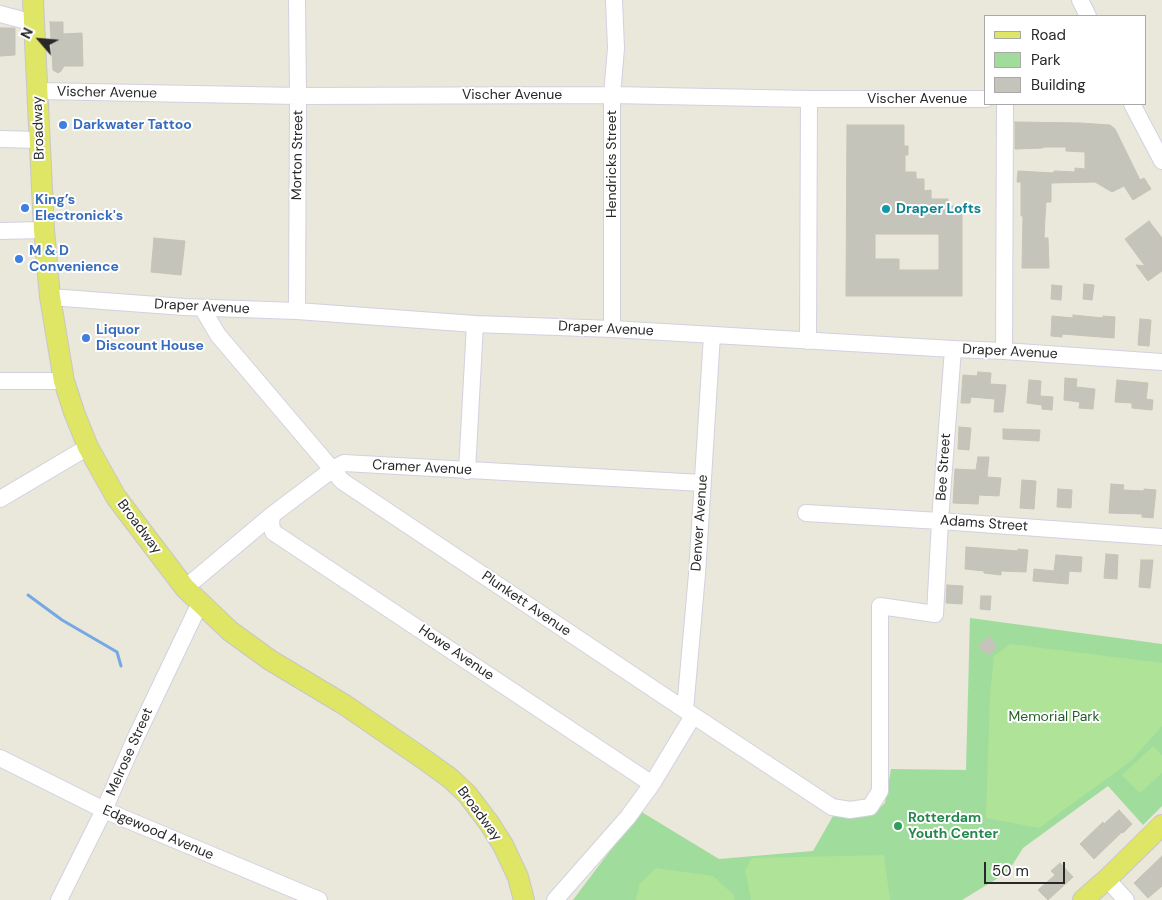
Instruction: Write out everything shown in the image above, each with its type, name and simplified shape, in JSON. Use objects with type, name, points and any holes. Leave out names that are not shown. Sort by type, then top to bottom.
[{"type":"main road","name":"Broadway","points":[[33,0],[44,230],[50,297],[64,381],[88,446],[116,497],[185,588],[230,631],[270,660],[345,705],[450,778],[467,794],[503,845],[518,878],[524,900]]},
{"type":"main road","points":[[1083,900],[1162,825]]},
{"type":"street","name":"Morton Street","points":[[297,0],[297,311]]},
{"type":"street","name":"Hendricks Street","points":[[612,329],[612,95],[616,48],[614,0]]},
{"type":"street","points":[[1080,0],[1088,15]]},
{"type":"street","points":[[0,14],[34,23]]},
{"type":"street","name":"Vischer Avenue","points":[[38,92],[298,96],[612,95],[808,99],[984,99]]},
{"type":"street","points":[[808,99],[808,341]]},
{"type":"street","points":[[1004,351],[1005,105]]},
{"type":"street","points":[[1133,105],[1158,144],[1162,161]]},
{"type":"street","points":[[0,139],[39,140]]},
{"type":"street","points":[[0,231],[44,230]]},
{"type":"street","name":"Draper Avenue","points":[[50,297],[202,308],[297,311],[475,324],[612,329],[1004,351],[1162,362]]},
{"type":"street","name":"Plunkett Avenue","points":[[202,308],[218,335],[342,481],[832,807],[850,810],[870,807],[880,790],[880,772]]},
{"type":"street","points":[[466,471],[475,324]]},
{"type":"street","name":"Denver Avenue","points":[[555,900],[628,818],[652,784],[689,713],[712,335]]},
{"type":"street","name":"Bee Street","points":[[880,772],[880,606],[935,614],[953,349]]},
{"type":"street","points":[[0,381],[64,381]]},
{"type":"street","points":[[0,499],[88,446]]},
{"type":"street","name":"Cramer Avenue","points":[[185,588],[272,515],[333,469],[344,463],[702,483]]},
{"type":"street","name":"Adams Street","points":[[806,514],[940,521],[1162,537]]},
{"type":"street","name":"Howe Avenue","points":[[272,515],[271,524],[273,532],[652,784]]},
{"type":"street","name":"Melrose Street","points":[[58,900],[104,810],[136,737],[200,603]]},
{"type":"street","name":"Edgewood Avenue","points":[[0,758],[104,810],[310,898]]},
{"type":"street","points":[[1107,879],[1126,900]]},
{"type":"green space","name":"Memorial Park","points":[[970,618],[1162,644],[1162,806],[1143,825],[1108,786],[1023,848],[1008,872],[962,900],[573,900],[640,811],[719,859],[813,851],[833,816],[873,814],[885,803],[891,769],[966,770]]},
{"type":"green space","points":[[1010,644],[1162,663],[1162,726],[1131,761],[1039,828],[986,818],[990,695],[994,656]]},
{"type":"green space","points":[[1153,746],[1162,755],[1162,773],[1140,793],[1122,775]]},
{"type":"green space","points":[[884,855],[890,900],[751,900],[745,870],[752,858]]},
{"type":"green space","points":[[656,868],[713,876],[735,896],[734,900],[636,900],[639,885]]},
{"type":"building","points":[[50,22],[63,22],[63,34],[82,33],[83,66],[64,66],[58,73],[53,70]]},
{"type":"building","points":[[0,28],[15,28],[15,55],[0,56]]},
{"type":"building","points":[[1015,122],[1110,125],[1115,129],[1140,180],[1144,178],[1151,189],[1133,200],[1124,186],[1112,192],[1095,182],[1051,183],[1051,202],[1046,202],[1044,238],[1048,238],[1049,268],[1022,268],[1023,216],[1021,216],[1021,182],[1017,182],[1018,171],[1075,172],[1075,168],[1085,169],[1085,152],[1066,151],[1066,147],[1015,149]]},
{"type":"building","name":"Draper Lofts","points":[[847,125],[904,125],[904,146],[908,146],[908,155],[905,155],[905,172],[916,172],[916,179],[924,179],[924,191],[931,190],[931,199],[948,199],[948,206],[962,206],[962,296],[846,296]],"holes":[[[875,234],[939,234],[939,270],[899,270],[899,259],[875,259]]]},
{"type":"building","points":[[1149,221],[1162,238],[1162,271],[1148,281],[1136,265],[1145,266],[1125,239]]},
{"type":"building","points":[[154,238],[185,241],[181,275],[151,272]]},
{"type":"building","points":[[1084,284],[1094,285],[1092,300],[1083,299]]},
{"type":"building","points":[[1052,285],[1062,286],[1061,300],[1051,299]]},
{"type":"building","points":[[1073,315],[1103,318],[1103,316],[1115,317],[1114,338],[1062,334],[1062,337],[1051,336],[1052,316],[1073,318]]},
{"type":"building","points":[[1140,319],[1151,320],[1149,346],[1138,345]]},
{"type":"building","points":[[978,372],[991,373],[990,384],[1006,385],[1003,412],[994,412],[995,399],[971,397],[970,403],[961,403],[963,375],[977,376]]},
{"type":"building","points":[[1065,378],[1077,379],[1076,387],[1095,389],[1093,409],[1079,408],[1080,402],[1064,400]]},
{"type":"building","points":[[1029,380],[1041,381],[1040,396],[1053,397],[1052,410],[1042,409],[1042,405],[1027,403]]},
{"type":"building","points":[[1117,380],[1148,383],[1146,399],[1153,400],[1152,410],[1132,408],[1132,403],[1115,402]]},
{"type":"building","points":[[959,427],[971,428],[969,450],[958,449]]},
{"type":"building","points":[[1003,429],[1040,430],[1039,441],[1003,439]]},
{"type":"building","points":[[978,457],[989,457],[987,477],[1001,478],[999,496],[979,495],[978,504],[953,503],[955,469],[976,470]]},
{"type":"building","points":[[1022,480],[1036,481],[1034,509],[1020,508]]},
{"type":"building","points":[[1111,484],[1124,485],[1123,490],[1156,490],[1153,518],[1142,517],[1142,514],[1109,513]]},
{"type":"building","points":[[1058,489],[1072,490],[1071,508],[1057,507]]},
{"type":"building","points":[[966,547],[1028,550],[1026,572],[1001,571],[1001,575],[965,569]]},
{"type":"building","points":[[1106,554],[1118,555],[1117,579],[1104,578]]},
{"type":"building","points":[[1056,555],[1082,557],[1081,572],[1069,571],[1068,584],[1033,581],[1034,569],[1054,571]]},
{"type":"building","points":[[1141,560],[1153,560],[1150,588],[1139,587]]},
{"type":"building","points":[[947,585],[963,586],[962,604],[946,603]]},
{"type":"building","points":[[981,596],[991,596],[990,610],[980,609]]},
{"type":"building","points":[[988,636],[997,646],[988,655],[978,646]]},
{"type":"building","points":[[1119,810],[1132,824],[1094,859],[1080,844]]},
{"type":"building","points":[[1162,856],[1162,886],[1148,898],[1134,883]]},
{"type":"building","points":[[1060,863],[1073,877],[1048,900],[1038,890],[1055,875],[1051,871]]},
{"type":"waterway","points":[[28,595],[62,620],[117,652],[121,666]]},
{"type":"place","name":"Darkwater Tattoo","points":[[63,125]]},
{"type":"place","name":"King’s Electronick's","points":[[25,208]]},
{"type":"place","name":"Draper Lofts","points":[[886,209]]},
{"type":"place","name":"M & D Convenience","points":[[19,259]]},
{"type":"place","name":"Liquor Discount House","points":[[86,338]]},
{"type":"place","name":"Rotterdam Youth Center","points":[[898,826]]}]
